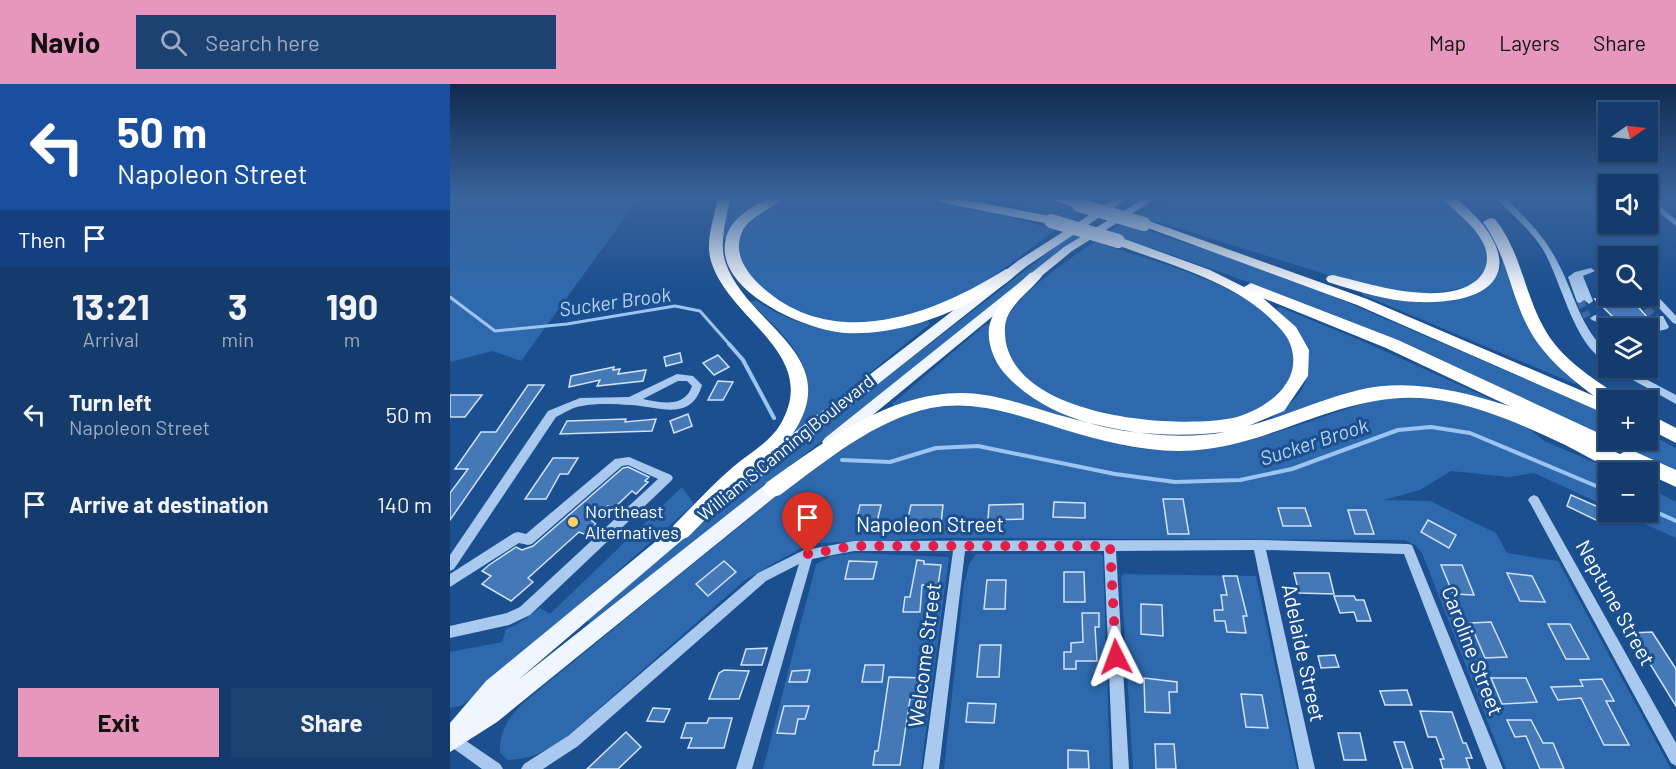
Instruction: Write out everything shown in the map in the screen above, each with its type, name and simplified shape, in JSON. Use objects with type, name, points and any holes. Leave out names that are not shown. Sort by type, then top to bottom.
[{"type":"highway","points":[[681,531],[735,476],[783,435],[794,416],[799,399],[798,376],[788,352],[729,285],[720,268],[716,246],[719,230]]},
{"type":"highway","points":[[736,230],[732,243],[733,257],[740,271],[759,295],[781,309],[810,322],[845,328],[863,328],[921,318],[969,299],[1011,272]]},
{"type":"highway","points":[[1081,230],[1248,286],[1372,336],[1525,405],[1676,479]]},
{"type":"highway","points":[[1161,230],[1289,274],[1401,318],[1598,405]]},
{"type":"highway","points":[[1166,230],[1221,244],[1370,290],[1404,296],[1446,296],[1466,291],[1484,282],[1492,274],[1496,261],[1491,242],[1483,230]]},
{"type":"highway","points":[[1496,230],[1506,243],[1529,315],[1543,339],[1577,375],[1599,390]]},
{"type":"highway","points":[[1035,276],[1002,315],[996,328],[996,342],[1000,357],[1018,379],[1061,405],[1117,424],[1179,430],[1240,422],[1266,413],[1287,399],[1299,381],[1302,362],[1298,343],[1280,319],[1254,298],[1233,286],[1120,242]]},
{"type":"highway","points":[[772,489],[860,429],[904,410],[939,401],[983,401],[1113,437],[1145,442],[1190,444],[1248,435],[1359,396],[1402,390],[1445,394],[1476,402],[1617,462]]},
{"type":"highway","points":[[1658,426],[1676,436]]},
{"type":"highway","points":[[1658,433],[1676,441]]},
{"type":"highway","points":[[1658,481],[1676,489]]},
{"type":"main road","name":"William S Canning Boulevard","points":[[451,739],[494,688],[681,531],[1011,272],[1070,230]]},
{"type":"main road","name":"William S Canning Boulevard","points":[[451,739],[490,715],[1035,276],[1097,230]]},
{"type":"street","points":[[1532,230],[1550,254],[1578,324],[1598,347]]},
{"type":"street","points":[[1584,301],[1578,273],[1591,271]]},
{"type":"street","points":[[1658,302],[1676,321]]},
{"type":"street","points":[[1598,320],[1591,317],[1598,327]]},
{"type":"street","points":[[1658,319],[1664,327],[1658,328]]},
{"type":"street","points":[[450,565],[556,411],[570,404],[631,401],[662,407],[676,406],[694,395],[697,385],[690,378],[677,377],[631,401]]},
{"type":"street","points":[[1636,378],[1676,400]]},
{"type":"street","points":[[450,582],[518,537],[528,540],[619,462],[629,461],[667,478],[525,612],[509,619],[450,632]]},
{"type":"street","name":"Neptune Street","points":[[1534,500],[1676,758]]},
{"type":"street","name":"Napoleon Street","points":[[529,769],[573,741],[762,578],[778,566],[808,554],[854,546],[1259,545],[1408,549]]},
{"type":"street","name":"Adelaide Street","points":[[1259,545],[1307,769]]},
{"type":"street","name":"Welcome Street","points":[[931,769],[960,546]]},
{"type":"street","points":[[1110,546],[1121,769]]},
{"type":"street","name":"Caroline Street","points":[[1408,549],[1495,769]]},
{"type":"street","points":[[744,769],[808,554]]},
{"type":"street","points":[[451,739],[495,769]]},
{"type":"shaded area","points":[[450,230],[616,230],[521,361],[493,351],[450,362]]},
{"type":"shaded area","points":[[724,230],[737,230],[727,239],[722,240]]},
{"type":"shaded area","points":[[744,230],[1056,230],[989,279],[942,306],[889,322],[865,324],[839,323],[814,318],[791,309],[762,290],[749,276],[741,261],[739,247]]},
{"type":"shaded area","points":[[1111,230],[1145,230],[1223,255],[1323,292],[1598,411],[1598,435],[1586,429],[1262,287],[1107,232]]},
{"type":"shaded area","points":[[1184,230],[1477,230],[1481,234],[1491,260],[1482,278],[1466,287],[1444,292],[1413,294],[1357,284]]},
{"type":"shaded area","points":[[1071,235],[1079,237],[590,624],[586,619],[755,479]]},
{"type":"shaded area","points":[[1094,242],[1145,257],[1208,280],[1238,294],[1264,310],[1284,329],[1295,352],[1296,372],[1279,396],[1266,407],[1240,417],[1220,422],[1169,425],[1113,417],[1084,409],[1057,398],[1033,384],[1016,366],[1007,345],[1004,325],[1019,300],[1057,268]]},
{"type":"shaded area","points":[[1502,258],[1523,314],[1578,382],[1575,384],[1361,294],[1363,292],[1446,297],[1467,294],[1485,287],[1497,276]]},
{"type":"shaded area","points":[[756,300],[797,321],[839,330],[883,329],[928,321],[930,324],[799,430],[795,429],[805,378],[804,368],[793,347],[750,302]]},
{"type":"shaded area","points":[[1280,307],[1367,343],[1497,402],[1495,405],[1427,387],[1276,421],[1272,417],[1289,405],[1300,392],[1306,379],[1308,366],[1306,352],[1299,338],[1276,309]]},
{"type":"shaded area","points":[[986,324],[992,325],[991,343],[996,359],[1004,372],[1030,394],[1075,418],[1073,422],[1005,401],[895,408],[892,404]]},
{"type":"shaded area","points":[[1390,396],[1445,400],[1474,406],[1528,428],[1544,441],[1598,464],[1598,502],[1534,473],[1509,477],[1451,471],[1420,490],[1384,500],[1430,501],[1496,533],[1507,553],[1558,561],[1671,769],[1506,769],[1422,553],[1415,545],[1404,540],[941,538],[819,543],[801,548],[745,580],[563,740],[524,758],[508,760],[500,753],[505,726],[522,704],[827,457],[854,439],[910,413],[941,406],[964,405],[988,408],[1038,420],[1113,443],[1137,448],[1172,450],[1205,449],[1266,436]]},
{"type":"shaded area","points":[[1658,439],[1676,448],[1676,474],[1658,465],[1658,462],[1652,462],[1628,450],[1658,450]]},
{"type":"shaded area","points":[[682,487],[694,504],[478,694],[460,706],[450,708],[450,652],[502,642],[506,629],[518,624],[540,608],[550,614]]},
{"type":"shaded area","points":[[1658,493],[1676,502],[1676,538],[1640,522],[1658,522]]},
{"type":"shaded area","points":[[858,553],[949,557],[921,769],[763,769],[816,564],[832,556]]},
{"type":"shaded area","points":[[976,554],[1100,554],[1103,556],[1110,769],[944,769],[964,584],[969,564]]},
{"type":"shaded area","points":[[1125,574],[1256,576],[1297,769],[1133,769],[1121,576]]},
{"type":"building","points":[[1602,306],[1637,306],[1648,318],[1614,318]]},
{"type":"building","points":[[680,353],[682,362],[666,366],[664,357]]},
{"type":"building","points":[[718,355],[729,367],[714,375],[703,363]]},
{"type":"building","points":[[614,367],[613,370],[620,369],[618,374],[646,370],[643,381],[597,386],[600,380],[569,387],[571,376]]},
{"type":"building","points":[[718,381],[733,382],[723,400],[708,400]]},
{"type":"building","points":[[528,385],[544,385],[450,520],[450,493],[468,469],[455,469],[481,432],[496,432]]},
{"type":"building","points":[[450,395],[482,395],[465,417],[450,417]]},
{"type":"building","points":[[688,414],[692,426],[674,433],[670,421]]},
{"type":"building","points":[[626,419],[625,422],[656,419],[652,431],[560,434],[567,421]]},
{"type":"building","points":[[553,458],[578,458],[568,474],[560,474],[546,499],[525,499]]},
{"type":"building","points":[[628,467],[649,477],[645,481],[648,482],[636,494],[632,491],[613,509],[608,506],[592,521],[596,524],[584,534],[579,532],[528,578],[533,582],[511,601],[482,584],[491,576],[482,571],[489,565],[516,547],[522,550],[533,546],[623,468]]},
{"type":"building","points":[[1571,495],[1598,507],[1598,521],[1567,506]]},
{"type":"building","points":[[1163,499],[1183,499],[1189,534],[1168,534]]},
{"type":"building","points":[[1054,502],[1085,503],[1085,518],[1053,517]]},
{"type":"building","points":[[1023,504],[1023,519],[988,520],[989,505]]},
{"type":"building","points":[[860,505],[881,505],[877,522],[856,522]]},
{"type":"building","points":[[911,505],[943,505],[941,523],[907,522]]},
{"type":"building","points":[[1278,508],[1305,508],[1311,526],[1283,526]]},
{"type":"building","points":[[1348,510],[1366,510],[1374,534],[1355,534]]},
{"type":"building","points":[[1428,520],[1456,535],[1449,548],[1421,532]]},
{"type":"building","points":[[917,560],[924,561],[924,564],[941,565],[938,585],[922,585],[920,612],[903,612],[905,597],[910,597]]},
{"type":"building","points":[[724,561],[736,572],[708,596],[696,584]]},
{"type":"building","points":[[849,561],[877,562],[873,579],[845,579]]},
{"type":"building","points":[[1441,565],[1462,565],[1474,595],[1453,594]]},
{"type":"building","points":[[1064,572],[1084,572],[1085,602],[1064,602]]},
{"type":"building","points":[[1294,573],[1329,573],[1334,594],[1299,593]]},
{"type":"building","points":[[1507,573],[1532,576],[1545,602],[1520,601]]},
{"type":"building","points":[[1223,576],[1237,576],[1247,616],[1243,616],[1246,633],[1227,632],[1225,621],[1215,621],[1214,610],[1223,610],[1221,595],[1227,595]]},
{"type":"building","points":[[987,580],[1006,580],[1005,609],[984,609]]},
{"type":"building","points":[[1334,596],[1354,596],[1356,600],[1364,600],[1371,621],[1357,621],[1354,612],[1340,613]]},
{"type":"building","points":[[1141,604],[1162,605],[1163,636],[1141,634]]},
{"type":"building","points":[[1082,613],[1099,613],[1099,627],[1095,627],[1097,661],[1076,661],[1076,669],[1064,669],[1064,652],[1071,652],[1071,643],[1083,642]]},
{"type":"building","points":[[1491,622],[1507,657],[1485,658],[1470,623]]},
{"type":"building","points":[[1548,624],[1570,624],[1589,659],[1566,659]]},
{"type":"building","points":[[1652,632],[1676,669],[1676,706],[1631,633]]},
{"type":"building","points":[[980,645],[1001,645],[999,677],[977,677]]},
{"type":"building","points":[[767,648],[762,665],[741,665],[746,649]]},
{"type":"building","points":[[1335,655],[1339,667],[1321,668],[1318,656]]},
{"type":"building","points":[[865,665],[884,665],[882,682],[862,682]]},
{"type":"building","points":[[724,670],[749,671],[739,699],[709,699],[719,673]]},
{"type":"building","points":[[810,670],[807,682],[789,682],[792,671]]},
{"type":"building","points":[[889,677],[928,678],[925,699],[910,699],[900,765],[873,765],[875,751],[878,751]]},
{"type":"building","points":[[1144,678],[1177,682],[1177,692],[1169,692],[1170,713],[1145,712]]},
{"type":"building","points":[[1491,678],[1526,678],[1537,702],[1502,704]]},
{"type":"building","points":[[1602,679],[1614,701],[1606,701],[1629,745],[1604,745],[1581,698],[1558,700],[1551,687],[1583,686],[1580,680]]},
{"type":"building","points":[[1407,690],[1412,705],[1385,705],[1380,691]]},
{"type":"building","points":[[1241,694],[1262,695],[1268,728],[1246,727]]},
{"type":"building","points":[[968,703],[996,704],[994,723],[966,722]]},
{"type":"building","points":[[784,706],[809,706],[805,719],[798,719],[795,734],[777,733]]},
{"type":"building","points":[[653,708],[670,709],[664,722],[647,721]]},
{"type":"building","points":[[1420,711],[1452,712],[1463,743],[1466,743],[1472,758],[1466,758],[1470,769],[1443,769],[1440,759],[1444,759],[1436,737],[1428,737]]},
{"type":"building","points":[[709,718],[732,718],[724,748],[688,748],[692,738],[681,738],[686,723],[707,723]]},
{"type":"building","points":[[1507,720],[1531,720],[1543,743],[1553,743],[1564,769],[1540,769],[1526,736],[1515,737]]},
{"type":"building","points":[[626,732],[641,747],[618,769],[587,769]]},
{"type":"building","points":[[1338,733],[1360,733],[1366,760],[1344,760]]},
{"type":"building","points":[[1394,742],[1404,742],[1413,769],[1403,769]]},
{"type":"building","points":[[1155,744],[1174,744],[1176,769],[1156,769]]},
{"type":"building","points":[[1068,750],[1088,751],[1089,769],[1068,769]]},
{"type":"waterway","name":"Sucker Brook","points":[[450,297],[495,331],[567,324],[675,306],[700,311],[730,345]]},
{"type":"waterway","name":"Sucker Brook","points":[[729,344],[743,360],[774,418]]},
{"type":"waterway","name":"Sucker Brook","points":[[842,460],[890,462],[936,448],[978,446],[1115,474],[1175,482],[1240,480],[1292,469],[1398,430],[1431,427],[1470,433],[1598,487]]},
{"type":"waterway","name":"Sucker Brook","points":[[1658,513],[1676,521]]},
{"type":"tunnel","points":[[1580,300],[1587,317]]},
{"type":"tunnel","points":[[1644,306],[1655,318]]},
{"type":"place","name":"Northeast Alternatives","points":[[573,522]]},
{"type":"route","points":[[808,554],[825,549],[854,546],[1110,546],[1116,657]]}]
